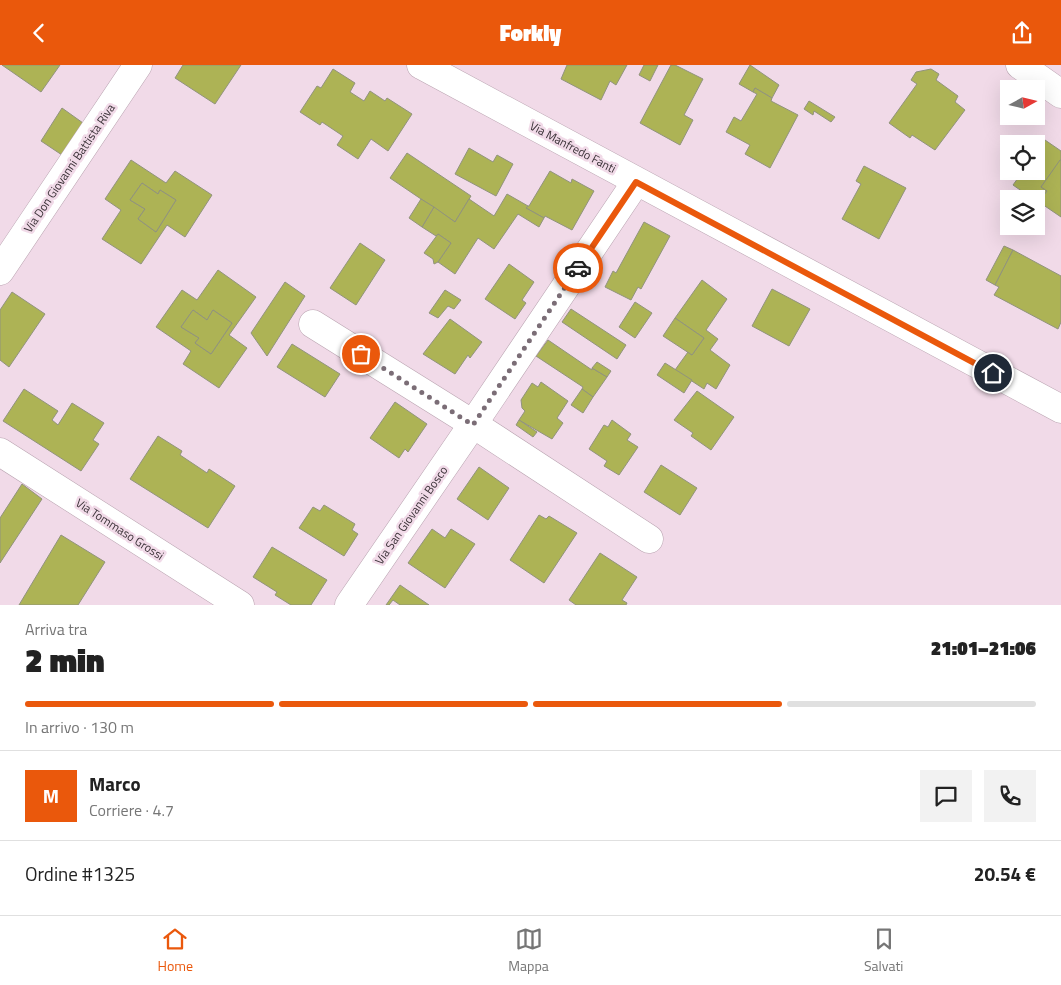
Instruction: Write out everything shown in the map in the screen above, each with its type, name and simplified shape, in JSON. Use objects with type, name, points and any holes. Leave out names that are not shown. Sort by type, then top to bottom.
[{"type":"street","name":"Via Don Giovanni Battista Riva","points":[[0,271],[138,65]]},
{"type":"street","name":"Via Manfredo Fanti","points":[[421,65],[1061,409]]},
{"type":"street","points":[[1020,65],[1061,94]]},
{"type":"street","name":"Via San Giovanni Bosco","points":[[349,605],[473,425],[636,182]]},
{"type":"street","points":[[313,324],[649,539]]},
{"type":"street","name":"Via Tommaso Grossi","points":[[0,452],[240,605]]},
{"type":"building","points":[[2,65],[60,65],[41,92]]},
{"type":"building","points":[[183,65],[241,65],[215,104],[175,78]]},
{"type":"building","points":[[567,65],[627,65],[616,85],[610,81],[601,100],[561,79]]},
{"type":"building","points":[[644,65],[658,65],[650,81],[639,75]]},
{"type":"building","points":[[671,65],[675,65],[703,79],[684,115],[693,120],[680,145],[640,123]]},
{"type":"building","points":[[750,65],[779,85],[772,98],[755,88],[753,92],[739,84]]},
{"type":"building","points":[[333,69],[355,83],[350,92],[364,101],[370,91],[385,101],[387,98],[412,114],[388,151],[371,139],[358,159],[337,145],[343,136],[322,122],[320,125],[300,112],[317,86],[321,88]]},
{"type":"building","points":[[931,69],[939,74],[936,80],[958,96],[955,102],[965,110],[935,150],[912,135],[910,138],[889,123],[917,84],[911,80],[916,72]]},
{"type":"building","points":[[755,88],[772,98],[771,101],[798,115],[770,168],[745,154],[750,145],[726,132],[734,117],[741,121],[757,94],[753,92]]},
{"type":"building","points":[[809,101],[835,117],[831,122],[814,111],[813,115],[804,109]]},
{"type":"building","points":[[62,108],[83,123],[62,155],[41,141]]},
{"type":"building","points":[[1045,140],[1061,151],[1061,160],[1041,187],[1047,191],[1045,193],[1045,190],[1020,190],[1013,185],[1017,180],[1045,180]]},
{"type":"building","points":[[469,148],[493,162],[497,155],[513,164],[496,196],[455,174]]},
{"type":"building","points":[[407,153],[471,196],[455,222],[390,178]]},
{"type":"building","points":[[131,160],[166,183],[175,171],[212,195],[185,237],[167,225],[141,264],[102,239],[121,210],[105,199]],"holes":[[[142,183],[158,194],[160,190],[176,200],[156,232],[138,219],[145,209],[130,200]]]},
{"type":"building","points":[[1061,160],[1061,217],[1045,206],[1045,194],[1047,191],[1041,187]]},
{"type":"building","points":[[864,166],[906,188],[879,239],[842,219],[861,184],[856,181]]},
{"type":"building","points":[[550,171],[571,183],[572,179],[594,191],[572,230],[526,208]]},
{"type":"building","points":[[142,183],[158,194],[160,190],[176,200],[156,232],[138,219],[145,209],[130,200]]},
{"type":"building","points":[[507,194],[544,218],[539,227],[518,214],[494,249],[478,238],[455,274],[438,262],[451,243],[438,234],[436,236],[422,227],[434,207],[455,222],[469,199],[494,216]]},
{"type":"building","points":[[421,199],[434,207],[422,227],[409,218]]},
{"type":"building","points":[[644,222],[670,236],[641,289],[638,287],[631,300],[605,287],[613,271],[616,273]]},
{"type":"building","points":[[438,234],[451,243],[438,262],[434,264],[433,259],[424,253]]},
{"type":"building","points":[[360,243],[385,260],[356,305],[330,288]]},
{"type":"building","points":[[1004,246],[1013,250],[995,285],[986,280]]},
{"type":"building","points":[[1013,250],[1061,276],[1061,322],[1058,329],[994,295],[999,287],[995,285]]},
{"type":"building","points":[[509,264],[534,282],[522,300],[526,303],[515,319],[485,299]]},
{"type":"building","points":[[218,270],[256,297],[229,335],[247,348],[219,388],[183,364],[191,351],[156,327],[182,290],[197,300]],"holes":[[[193,310],[207,320],[213,310],[232,323],[211,354],[195,343],[199,338],[181,327]]]},
{"type":"building","points":[[702,280],[727,299],[706,330],[718,339],[710,350],[730,365],[716,389],[707,383],[704,389],[675,370],[688,352],[692,355],[704,338],[675,318]]},
{"type":"building","points":[[285,282],[305,296],[267,356],[251,333]]},
{"type":"building","points":[[772,289],[810,309],[789,346],[752,326]]},
{"type":"building","points":[[445,290],[461,300],[454,309],[448,306],[438,318],[429,313]]},
{"type":"building","points":[[12,292],[45,314],[9,367],[0,360],[0,310]]},
{"type":"building","points":[[635,302],[652,313],[635,338],[619,327]]},
{"type":"building","points":[[571,309],[626,345],[617,359],[562,322]]},
{"type":"building","points":[[193,310],[207,320],[213,310],[232,323],[211,354],[195,343],[199,338],[181,327]]},
{"type":"building","points":[[675,318],[704,338],[692,355],[663,336]]},
{"type":"building","points":[[450,319],[482,342],[470,358],[468,355],[455,374],[423,354]]},
{"type":"building","points":[[548,340],[592,370],[592,368],[607,377],[593,397],[582,389],[583,387],[536,356]]},
{"type":"building","points":[[292,344],[340,374],[325,397],[277,367]]},
{"type":"building","points":[[597,362],[611,371],[607,377],[592,368]]},
{"type":"building","points":[[665,363],[692,380],[684,393],[657,375]]},
{"type":"building","points":[[541,382],[568,401],[557,418],[563,423],[552,439],[519,420],[525,411],[522,408],[521,400],[532,383],[538,387]]},
{"type":"building","points":[[24,389],[58,411],[52,420],[58,425],[72,403],[104,423],[93,440],[99,444],[81,471],[3,421]]},
{"type":"building","points":[[582,389],[593,397],[583,413],[571,405]]},
{"type":"building","points":[[697,391],[734,417],[711,450],[691,436],[693,433],[674,420]]},
{"type":"building","points":[[395,402],[427,424],[408,452],[405,449],[399,458],[370,438]]},
{"type":"building","points":[[519,420],[537,432],[533,437],[516,425]]},
{"type":"building","points":[[612,420],[631,434],[627,440],[638,447],[619,475],[604,466],[607,461],[589,449],[604,425],[608,427]]},
{"type":"building","points":[[158,436],[182,451],[180,455],[207,473],[209,469],[235,486],[208,528],[130,479]]},
{"type":"building","points":[[661,465],[697,488],[680,515],[644,492]]},
{"type":"building","points":[[479,467],[509,488],[488,520],[457,499]]},
{"type":"building","points":[[22,484],[42,499],[0,563],[0,518]]},
{"type":"building","points":[[324,505],[355,524],[352,530],[358,534],[344,556],[299,528],[313,507],[320,511]]},
{"type":"building","points":[[539,515],[546,519],[549,516],[577,533],[544,583],[510,560]]},
{"type":"building","points":[[432,529],[445,538],[451,529],[475,544],[445,588],[408,563]]},
{"type":"building","points":[[61,535],[105,562],[78,605],[19,605]]},
{"type":"building","points":[[272,547],[327,580],[311,605],[291,605],[275,595],[277,592],[253,577]]},
{"type":"building","points":[[600,553],[637,577],[622,600],[627,603],[626,605],[576,605],[569,600]]},
{"type":"building","points":[[400,585],[429,605],[400,605],[393,600],[389,605],[386,605]]},
{"type":"way so far","points":[[361,354],[473,425],[578,268]]},
{"type":"route","points":[[578,268],[636,182],[993,373]]}]
